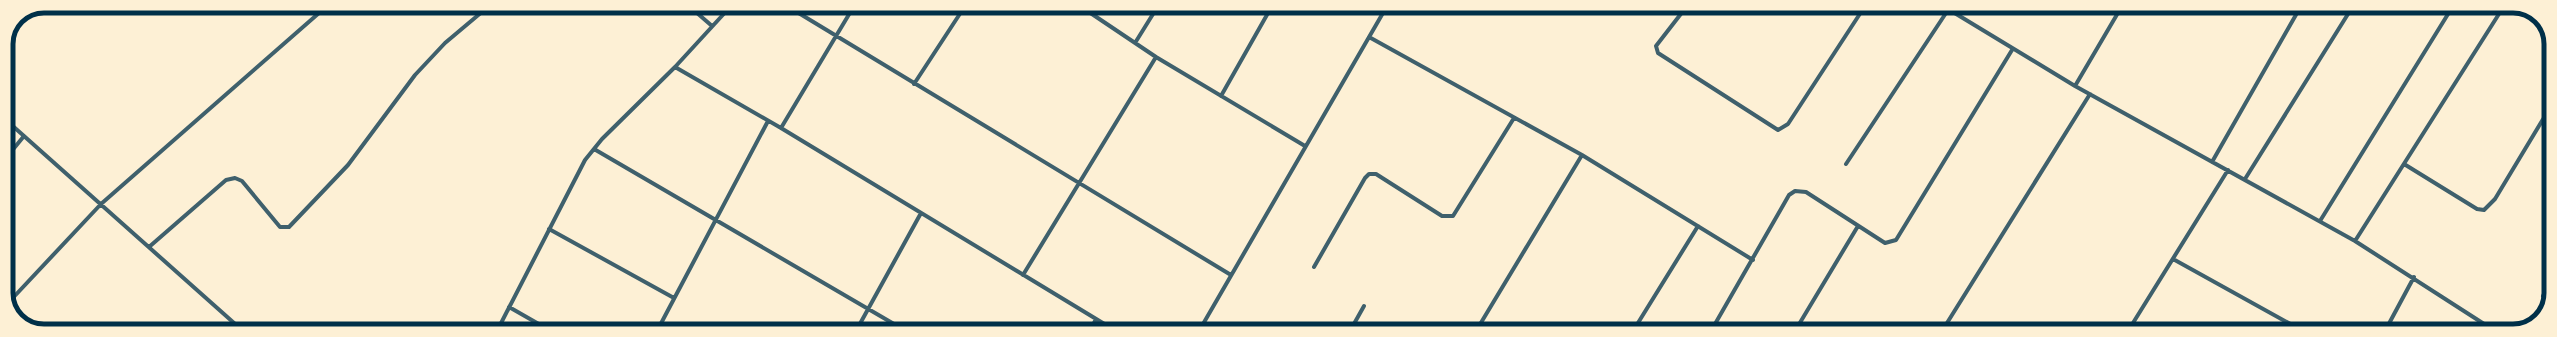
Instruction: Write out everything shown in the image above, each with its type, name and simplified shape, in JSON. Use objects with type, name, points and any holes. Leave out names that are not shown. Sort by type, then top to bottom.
[{"type":"street","points":[[14,297],[101,204],[319,13]]},
{"type":"street","points":[[149,247],[226,180],[235,178],[242,181],[280,227],[289,228],[348,166],[424,65],[445,43],[480,13]]},
{"type":"street","points":[[697,13],[712,26]]},
{"type":"street","points":[[500,324],[574,177],[594,149],[675,67],[724,13]]},
{"type":"street","points":[[798,13],[1231,275]]},
{"type":"street","points":[[781,128],[850,13]]},
{"type":"street","points":[[914,84],[960,13]]},
{"type":"street","points":[[1090,13],[1156,57],[1305,146]]},
{"type":"street","points":[[1135,43],[1154,13]]},
{"type":"street","points":[[1221,96],[1268,13]]},
{"type":"street","points":[[1203,324],[1383,13]]},
{"type":"street","points":[[1681,13],[1660,39],[1656,46],[1658,53],[1778,130],[1788,124],[1860,13]]},
{"type":"street","points":[[1846,164],[1946,13]]},
{"type":"street","points":[[1953,13],[2012,50],[2075,86],[2356,241],[2414,277],[2484,324]]},
{"type":"street","points":[[2075,86],[2118,13]]},
{"type":"street","points":[[2212,162],[2297,13]]},
{"type":"street","points":[[2245,179],[2349,13]]},
{"type":"street","points":[[2320,221],[2449,13]]},
{"type":"street","points":[[2356,241],[2500,13]]},
{"type":"street","points":[[1369,37],[1582,155],[1753,260]]},
{"type":"street","points":[[1715,324],[1789,195],[1795,191],[1806,192],[1886,243],[1896,240],[2012,50]]},
{"type":"street","points":[[1023,275],[1156,57]]},
{"type":"street","points":[[675,67],[781,128],[1104,324]]},
{"type":"street","points":[[1946,324],[2090,94]]},
{"type":"street","points":[[1314,267],[1365,178],[1369,174],[1376,174],[1442,216],[1453,216],[1514,118]]},
{"type":"street","points":[[2404,164],[2477,209],[2484,210],[2495,199],[2544,118]]},
{"type":"street","points":[[661,324],[768,121]]},
{"type":"street","points":[[13,126],[235,324]]},
{"type":"street","points":[[13,149],[24,136]]},
{"type":"street","points":[[594,149],[715,221],[894,324]]},
{"type":"street","points":[[1480,324],[1582,155]]},
{"type":"street","points":[[2133,324],[2228,170]]},
{"type":"street","points":[[860,324],[921,213]]},
{"type":"street","points":[[1637,324],[1698,226]]},
{"type":"street","points":[[1799,324],[1858,226]]},
{"type":"street","points":[[549,229],[674,298]]},
{"type":"street","points":[[2173,259],[2290,324]]},
{"type":"street","points":[[2389,324],[2414,277]]},
{"type":"street","points":[[1354,324],[1364,306]]},
{"type":"street","points":[[509,307],[539,324]]},
{"type":"street","points":[[1094,324],[1096,319]]}]
